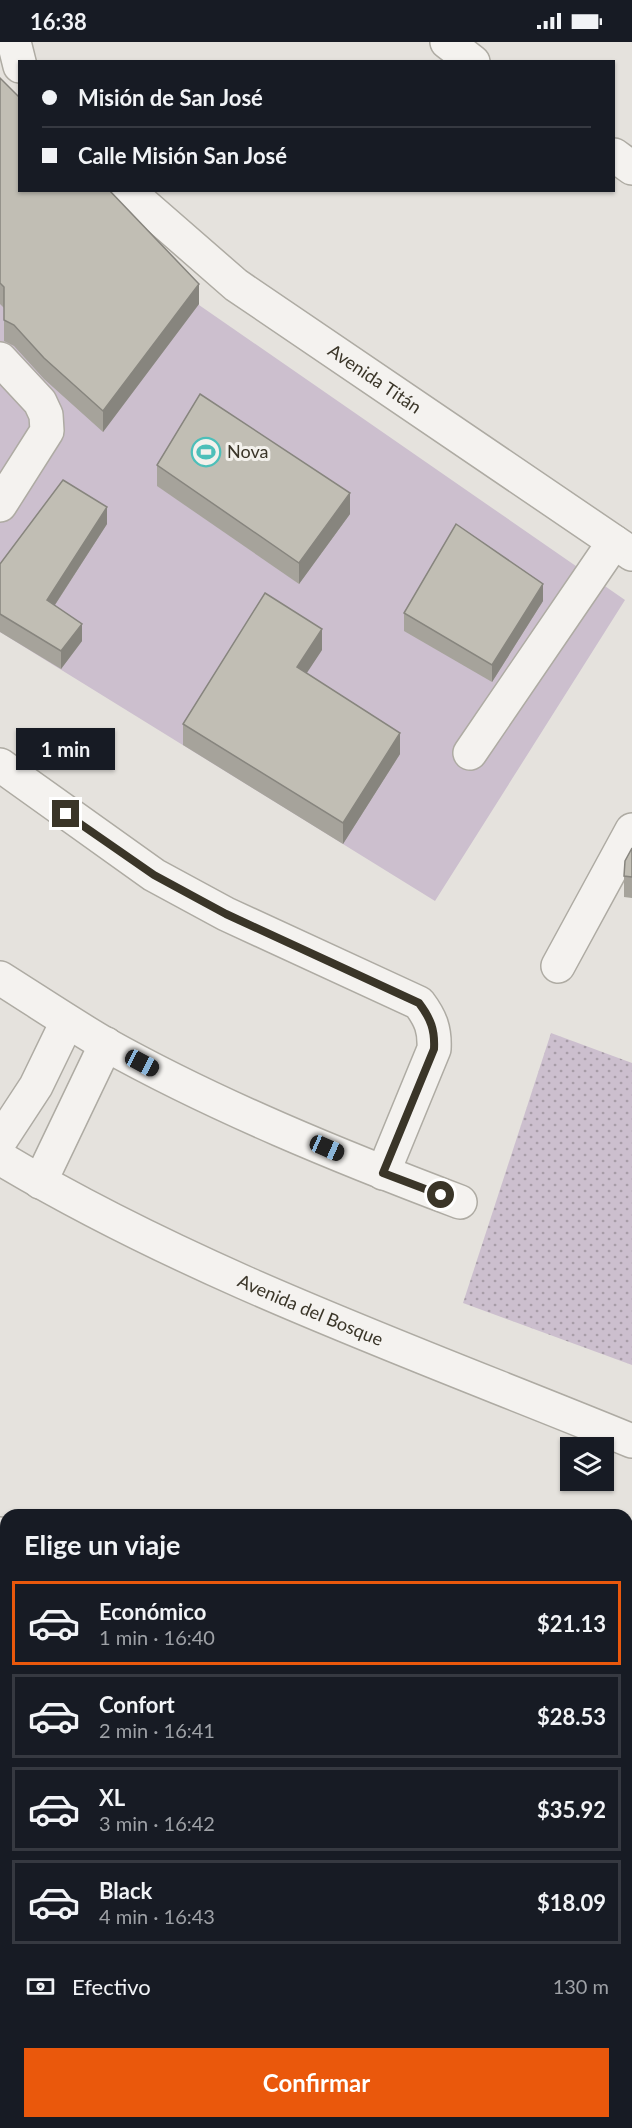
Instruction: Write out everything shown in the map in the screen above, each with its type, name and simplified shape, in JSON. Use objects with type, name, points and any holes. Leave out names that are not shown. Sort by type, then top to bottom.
[{"type":"street","points":[[14,42],[18,60]]},
{"type":"street","points":[[447,42],[470,60]]},
{"type":"street","points":[[615,156],[632,168]]},
{"type":"street","name":"Avenida Titán","points":[[129,192],[142,207],[237,285],[623,548]]},
{"type":"street","points":[[0,359],[40,402],[46,415],[47,431],[0,505]]},
{"type":"street","points":[[470,753],[623,548]]},
{"type":"street","points":[[0,765],[154,875],[226,914],[419,1003],[430,1017],[435,1033],[434,1049],[383,1173]]},
{"type":"street","points":[[558,966],[632,830]]},
{"type":"street","points":[[0,978],[68,1022],[195,1091],[383,1173],[460,1202]]},
{"type":"street","points":[[0,1141],[36,1086],[68,1022]]},
{"type":"street","points":[[40,1182],[106,1044]]},
{"type":"street","name":"Avenida del Bosque","points":[[0,1158],[40,1182],[144,1236],[265,1290],[632,1441]]},
{"type":"shaded area","name":"Nova","points":[[0,99],[18,181],[18,192],[90,192],[199,305],[625,600],[435,901],[0,632]]},
{"type":"shaded area","points":[[551,1033],[632,1063],[632,1365],[463,1303]]},
{"type":"building","points":[[0,78],[18,96],[18,192],[111,192],[199,284],[103,411],[44,358],[14,325],[4,320],[4,287],[0,283]]},
{"type":"building","points":[[200,394],[350,493],[299,563],[157,465]]},
{"type":"building","points":[[63,480],[107,507],[47,600],[82,624],[61,651],[0,614],[0,564]]},
{"type":"building","points":[[456,524],[543,584],[492,665],[404,613]]},
{"type":"building","points":[[265,593],[322,629],[297,667],[400,733],[343,823],[183,724]]},
{"type":"building","points":[[632,848],[632,877],[624,876],[625,861]]},
{"type":"place","name":"Nova","points":[[206,452]]},
{"type":"route","points":[[66,814],[154,875],[226,914],[419,1003],[430,1017],[435,1033],[434,1049],[383,1173],[441,1195]]}]
